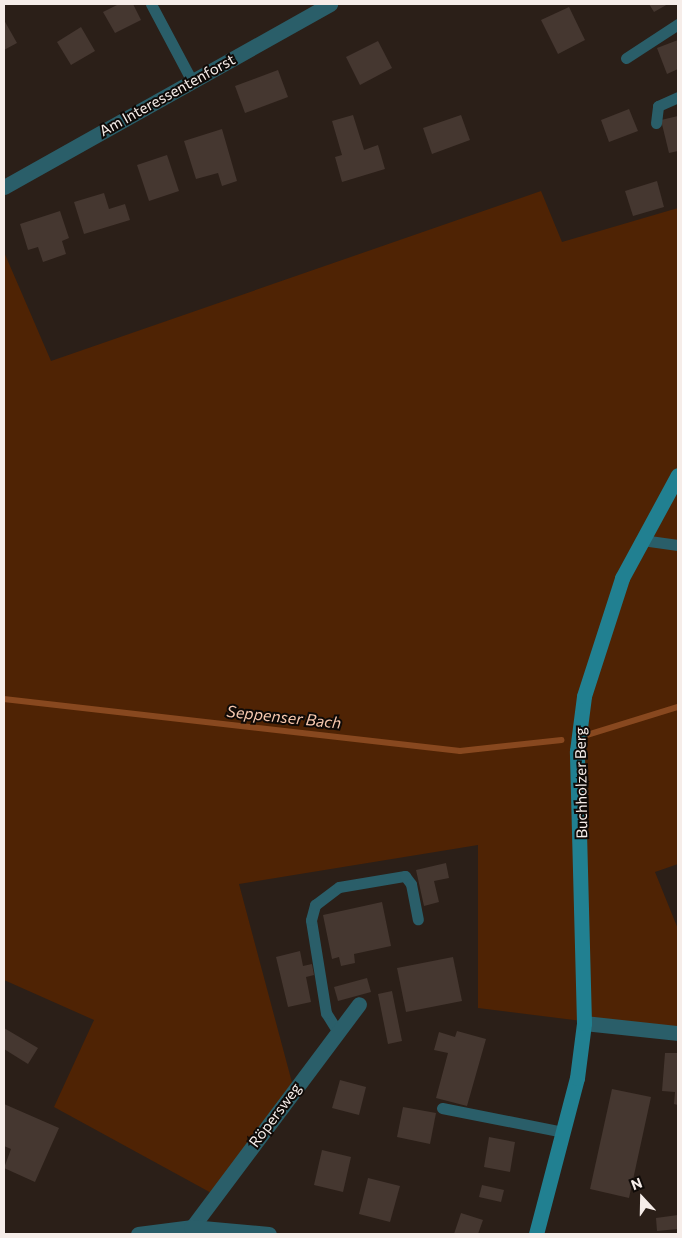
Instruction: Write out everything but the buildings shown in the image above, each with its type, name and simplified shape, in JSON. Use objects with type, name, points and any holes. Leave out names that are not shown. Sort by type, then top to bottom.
[{"type":"main road","name":"Buchholzer Berg","points":[[536,1234],[577,1078],[584,1022],[577,751],[580,721],[608,611],[642,540],[678,475]]},
{"type":"street","name":"Am Interessentenforst","points":[[4,187],[330,4]]},
{"type":"street","name":"Röpersweg","points":[[189,1230],[359,1004]]},
{"type":"street","points":[[584,1022],[678,1033]]},
{"type":"street","points":[[138,1234],[189,1230],[269,1234]]},
{"type":"lane","points":[[151,4],[192,82]]},
{"type":"lane","points":[[626,58],[678,24]]},
{"type":"lane","points":[[656,123],[658,106],[678,97]]},
{"type":"lane","points":[[642,540],[678,545]]},
{"type":"lane","points":[[338,1032],[326,1013],[311,920],[315,905],[340,887],[405,876],[411,884],[418,920]]},
{"type":"lane","points":[[442,1108],[562,1132]]},
{"type":"shaded area","points":[[541,191],[562,242],[678,208],[678,864],[655,872],[678,929],[678,1033],[478,1008],[478,845],[239,884],[294,1090],[215,1195],[54,1107],[94,1020],[4,980],[4,252],[51,361]]},
{"type":"waterway","name":"Seppenser Bach","points":[[4,699],[460,751],[561,740]]},
{"type":"waterway","name":"Seppenser Bach","points":[[581,737],[678,707]]}]
